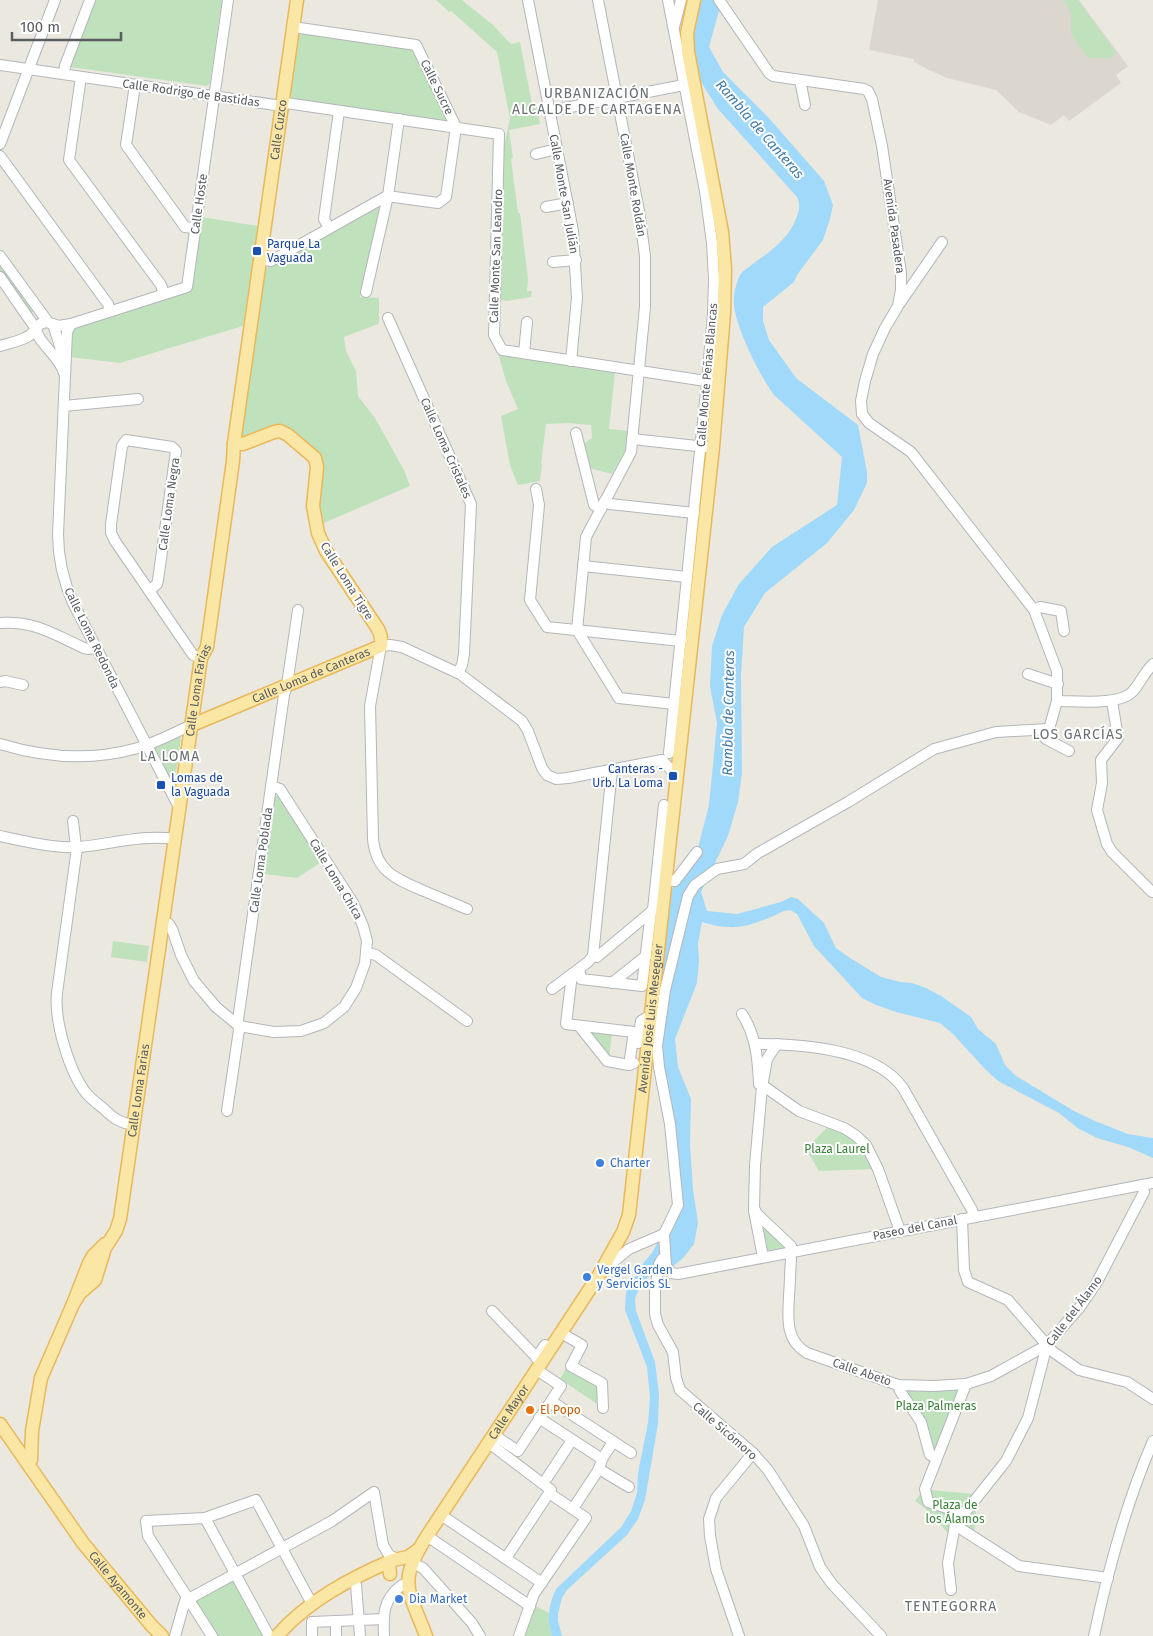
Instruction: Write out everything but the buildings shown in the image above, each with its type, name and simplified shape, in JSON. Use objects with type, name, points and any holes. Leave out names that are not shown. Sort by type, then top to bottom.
[{"type":"main road","name":"Calle Cuzco","points":[[260,259],[297,0]]},
{"type":"main road","name":"Calle Monte Peñas Blancas","points":[[670,756],[724,297],[723,243],[689,84],[687,33],[694,0]]},
{"type":"main road","name":"Calle Loma Farias","points":[[28,1464],[41,1378],[73,1304],[80,1293],[95,1280],[105,1248],[116,1231],[120,1219],[201,658],[206,647],[260,259]]},
{"type":"main road","name":"Calle Loma Tigre","points":[[234,443],[243,444],[274,432],[280,432],[288,435],[315,458],[317,467],[313,506],[318,533],[326,551],[378,629],[381,637],[381,646]]},
{"type":"main road","name":"Calle Loma de Canteras","points":[[192,725],[381,646]]},
{"type":"main road","name":"Avenida José Luis Meseguer","points":[[599,1275],[628,1220],[651,1014],[655,910],[666,880],[678,772],[670,756]]},
{"type":"main road","name":"Calle Mayor","points":[[401,1571],[420,1548],[538,1364],[599,1275]]},
{"type":"main road","name":"Calle Ayamonte","points":[[0,1424],[76,1534],[136,1608],[162,1636]]},
{"type":"main road","points":[[282,1634],[308,1607],[375,1567],[401,1571],[426,1636]]},
{"type":"street","points":[[0,144],[55,0]]},
{"type":"street","points":[[64,74],[65,66],[90,0]]},
{"type":"street","name":"Calle Hoste","points":[[52,327],[71,324],[187,287],[228,0]]},
{"type":"street","name":"Calle Monte San Julián","points":[[528,0],[573,231],[577,298],[571,361]]},
{"type":"street","name":"Calle Monte Roldán","points":[[577,630],[586,536],[631,452],[645,307],[644,256],[639,211],[598,0]]},
{"type":"street","name":"Calle Monte Peñas Blancas","points":[[668,0],[689,84]]},
{"type":"street","points":[[674,30],[681,0]]},
{"type":"street","name":"Avenida Pasadera","points":[[719,0],[769,73],[777,77],[864,89],[871,95],[882,146],[900,264],[901,290],[898,306],[885,328],[870,363],[861,401],[862,414],[868,423],[911,452],[1034,610],[1057,671],[1058,701],[1049,729]]},
{"type":"street","name":"Calle Sucre","points":[[294,27],[416,45],[456,127],[446,197],[438,203],[388,196]]},
{"type":"street","name":"Calle Rodrigo de Bastidas","points":[[0,65],[282,106],[286,103],[499,134]]},
{"type":"street","points":[[81,77],[69,160],[161,285],[164,294]]},
{"type":"street","points":[[800,80],[806,105]]},
{"type":"street","points":[[550,111],[689,84]]},
{"type":"street","points":[[135,85],[126,145],[186,227],[195,228]]},
{"type":"street","points":[[329,228],[324,219],[339,110]]},
{"type":"street","points":[[366,292],[388,196],[399,119]]},
{"type":"street","name":"Calle Monte San Leandro","points":[[499,134],[494,335],[502,350],[713,382]]},
{"type":"street","points":[[536,154],[557,149]]},
{"type":"street","points":[[0,156],[108,304],[110,311]]},
{"type":"street","points":[[260,259],[271,261],[388,196]]},
{"type":"street","points":[[546,207],[568,203]]},
{"type":"street","points":[[898,306],[942,242]]},
{"type":"street","name":"Calle Loma Redonda","points":[[0,256],[52,327],[63,360],[62,367],[65,376],[58,534],[59,562],[69,593],[180,809]]},
{"type":"street","points":[[553,262],[576,260]]},
{"type":"street","points":[[0,277],[26,312],[38,336],[63,360]]},
{"type":"street","points":[[12,342],[26,332],[28,323],[26,312]]},
{"type":"street","name":"Calle Loma Cristales","points":[[388,318],[471,504],[464,654],[462,666],[458,673]]},
{"type":"street","points":[[0,346],[27,338],[50,339],[52,327],[42,322],[33,334],[27,338]]},
{"type":"street","points":[[524,353],[527,322]]},
{"type":"street","points":[[63,360],[67,330],[71,324]]},
{"type":"street","points":[[64,406],[138,400]]},
{"type":"street","points":[[576,433],[594,505],[610,504],[694,513]]},
{"type":"street","points":[[632,439],[707,447]]},
{"type":"street","name":"Calle Loma Negra","points":[[150,591],[157,584],[158,580],[176,450],[172,446],[127,440],[122,446],[111,530],[115,541],[193,655],[201,658]]},
{"type":"street","name":"Calle Monte Peñas Blancas","points":[[670,756],[694,513],[707,447]]},
{"type":"street","points":[[536,489],[539,505],[530,600],[547,627],[681,641]]},
{"type":"street","points":[[583,566],[687,577]]},
{"type":"street","points":[[1034,610],[1040,607],[1061,611],[1064,631]]},
{"type":"street","name":"Calle Loma Poblada","points":[[228,1111],[239,1026],[238,1020],[284,695],[298,610]]},
{"type":"street","points":[[0,623],[29,625],[53,632],[84,648],[96,647]]},
{"type":"street","points":[[577,630],[619,698],[674,704]]},
{"type":"street","points":[[381,646],[370,706],[373,839],[375,852],[384,869],[395,878],[467,910]]},
{"type":"street","name":"Calle Loma de Canteras","points":[[381,646],[402,647],[458,673],[522,721],[528,731],[542,768],[547,775],[556,779],[612,770],[670,756]]},
{"type":"street","points":[[1058,701],[1112,702],[1134,691],[1141,678],[1153,664]]},
{"type":"street","points":[[1028,674],[1058,684]]},
{"type":"street","points":[[0,682],[5,681],[23,685]]},
{"type":"street","points":[[1112,702],[1118,738],[1101,760],[1102,783],[1097,810],[1107,844],[1112,852],[1152,892]]},
{"type":"street","name":"Calle Loma de Canteras","points":[[0,744],[30,753],[66,756],[111,754],[146,745],[192,725]]},
{"type":"street","points":[[665,1258],[664,1234],[678,1206],[670,1124],[658,1067],[657,1046],[665,990],[688,896],[692,889],[704,876],[717,868],[744,864],[758,853],[848,802],[934,749],[996,732],[1049,729],[1046,739],[1069,752]]},
{"type":"street","points":[[552,990],[593,956],[612,770]]},
{"type":"street","points":[[167,786],[171,790],[178,790],[184,780]]},
{"type":"street","name":"Calle Loma Chica","points":[[163,922],[169,924],[172,929],[181,955],[194,981],[216,1007],[239,1026],[267,1032],[287,1033],[308,1029],[324,1023],[344,1007],[353,995],[363,970],[367,953],[366,935],[353,903],[280,789],[271,786]]},
{"type":"street","points":[[575,972],[582,979],[642,986],[655,910],[664,805]]},
{"type":"street","points":[[73,821],[77,848],[57,994],[58,1022],[67,1054],[86,1093],[114,1118],[123,1123],[134,1125]]},
{"type":"street","points":[[0,836],[34,843],[77,848],[161,837],[175,839]]},
{"type":"street","points":[[666,880],[675,881],[696,852]]},
{"type":"street","points":[[593,956],[597,957],[655,910]]},
{"type":"street","points":[[367,953],[376,955],[466,1021]]},
{"type":"street","points":[[612,983],[646,956]]},
{"type":"street","points":[[575,972],[566,1024],[634,1032],[633,1063]]},
{"type":"street","points":[[633,1063],[641,1021],[651,1014]]},
{"type":"street","points":[[742,1014],[756,1044],[760,1110]]},
{"type":"street","points":[[579,1026],[607,1061],[633,1063]]},
{"type":"street","points":[[756,1044],[794,1045],[850,1055],[874,1064],[893,1077],[903,1088],[972,1210],[974,1217]]},
{"type":"street","points":[[763,1257],[754,1208],[755,1165],[762,1087],[767,1058],[776,1044]]},
{"type":"street","points":[[762,1087],[765,1087],[799,1111],[850,1131],[866,1145],[878,1169],[900,1231]]},
{"type":"street","name":"Paseo del Canal","points":[[665,1258],[669,1272],[678,1274],[1148,1184]]},
{"type":"street","name":"Calle del Álamo","points":[[955,1525],[1006,1461],[1022,1431],[1033,1402],[1047,1344],[1080,1307],[1097,1282],[1148,1184]]},
{"type":"street","points":[[754,1208],[757,1214],[791,1246],[791,1252]]},
{"type":"street","points":[[962,1219],[966,1279],[972,1284],[1008,1300],[1052,1351],[1079,1370],[1127,1382],[1153,1400]]},
{"type":"street","points":[[599,1275],[629,1249],[664,1234]]},
{"type":"street","name":"Calle Abeto","points":[[791,1252],[788,1325],[791,1336],[799,1347],[812,1355],[898,1385],[934,1386],[966,1384],[991,1376],[1047,1344]]},
{"type":"street","name":"Calle Sicómoro","points":[[665,1258],[659,1264],[654,1307],[658,1325],[673,1352],[677,1384],[684,1395],[753,1453],[768,1470],[804,1526],[820,1567],[832,1584],[881,1636]]},
{"type":"street","points":[[491,1439],[518,1451],[560,1386],[538,1364],[492,1311]]},
{"type":"street","points":[[561,1333],[582,1345],[571,1366],[602,1383],[603,1408]]},
{"type":"street","points":[[538,1364],[545,1345]]},
{"type":"street","points":[[963,1513],[928,1502],[925,1489],[966,1384]]},
{"type":"street","points":[[898,1385],[921,1422],[930,1455],[937,1458]]},
{"type":"street","points":[[551,1401],[631,1454]]},
{"type":"street","points":[[539,1418],[572,1440],[628,1487]]},
{"type":"street","points":[[491,1439],[550,1491],[586,1518],[534,1594],[519,1636]]},
{"type":"street","points":[[547,1478],[572,1440]]},
{"type":"street","points":[[1094,1636],[1124,1520],[1153,1441]]},
{"type":"street","points":[[576,1504],[613,1442]]},
{"type":"street","points":[[739,1636],[716,1569],[709,1519],[716,1498],[753,1453]]},
{"type":"street","points":[[506,1558],[550,1491]]},
{"type":"street","points":[[175,1636],[185,1601],[332,1521],[374,1492],[383,1545],[401,1571]]},
{"type":"street","points":[[212,1636],[148,1536],[146,1521],[205,1518],[256,1500],[282,1548],[308,1607],[312,1622],[312,1636]]},
{"type":"street","points":[[441,1515],[542,1583]]},
{"type":"street","points":[[205,1518],[269,1636]]},
{"type":"street","points":[[951,1590],[948,1563],[955,1525],[1019,1566],[1108,1578]]},
{"type":"street","points":[[427,1536],[530,1606]]},
{"type":"street","points":[[401,1571],[423,1568],[472,1622],[480,1636]]},
{"type":"street","points":[[384,1636],[387,1602],[401,1571]]},
{"type":"street","points":[[353,1579],[356,1586],[360,1636]]},
{"type":"street","points":[[312,1622],[384,1619]]},
{"type":"street","points":[[336,1621],[336,1636]]},
{"type":"shaded area","points":[[878,0],[1079,0],[1128,66],[1116,75],[1121,83],[1069,121],[1064,115],[1051,125],[1019,112],[996,90],[947,78],[914,62],[914,59],[869,50]]},
{"type":"green space","points":[[96,0],[222,0],[210,83],[207,86],[70,67]]},
{"type":"green space","points":[[436,0],[462,0],[493,25],[511,44],[520,42],[532,104],[536,103],[540,124],[509,130],[513,158],[511,159],[528,279],[527,291],[532,291],[531,297],[507,301],[499,300],[503,150],[510,119],[497,52]]},
{"type":"green space","points":[[1064,0],[1078,0],[1116,53],[1110,58],[1088,58],[1071,34],[1071,13]]},
{"type":"green space","points":[[303,33],[413,49],[447,118],[443,122],[294,100],[290,95],[299,36]]},
{"type":"green space","points":[[376,207],[380,210],[360,297],[379,298],[379,322],[344,337],[346,351],[356,371],[358,396],[375,418],[404,470],[410,486],[319,525],[317,521],[320,467],[290,433],[244,440],[239,436],[265,269]]},
{"type":"green space","points":[[201,217],[258,226],[243,326],[120,363],[70,357],[72,328],[191,290]]},
{"type":"green space","points":[[0,256],[36,309],[33,312],[30,313],[0,277]]},
{"type":"green space","points":[[498,353],[615,372],[609,429],[630,431],[628,445],[612,474],[589,468],[583,444],[592,438],[591,425],[546,424],[540,481],[518,485],[510,465],[501,416],[518,409],[506,381]]},
{"type":"green space","points":[[179,736],[181,738],[175,780],[171,781],[154,749],[156,745]]},
{"type":"green space","points":[[276,796],[280,796],[323,861],[297,878],[265,874],[263,870],[267,842],[270,840],[273,820],[271,816]]},
{"type":"green space","points":[[113,941],[149,946],[147,962],[111,957]]},
{"type":"green space","points":[[592,1032],[612,1034],[609,1058],[590,1034]]},
{"type":"green space","name":"Plaza Laurel","points":[[830,1125],[855,1135],[875,1169],[819,1171],[806,1148]]},
{"type":"green space","points":[[757,1214],[793,1252],[763,1257]]},
{"type":"green space","points":[[568,1365],[602,1383],[603,1408],[560,1379]]},
{"type":"green space","name":"Plaza Palmeras","points":[[966,1384],[937,1458],[898,1385]]},
{"type":"green space","name":"Plaza de los Álamos","points":[[930,1490],[975,1494],[973,1506],[977,1515],[974,1533],[955,1536],[948,1533],[925,1508],[915,1501],[921,1493]]},
{"type":"green space","points":[[233,1580],[263,1636],[218,1636],[195,1601]]},
{"type":"green space","points":[[534,1605],[549,1613],[552,1636],[524,1636]]},
{"type":"water","name":"Rambla de Canteras","points":[[694,0],[722,0],[709,47],[723,72],[768,117],[824,181],[833,205],[823,240],[797,275],[794,282],[763,307],[763,321],[769,340],[796,378],[858,425],[867,472],[867,483],[854,510],[827,543],[765,593],[744,627],[741,675],[742,773],[738,802],[728,836],[701,892],[707,911],[737,914],[781,902],[791,897],[798,899],[824,923],[836,948],[881,977],[912,983],[941,996],[971,1017],[978,1029],[996,1044],[1005,1065],[1016,1076],[1074,1111],[1095,1121],[1128,1134],[1153,1138],[1153,1158],[1128,1147],[1097,1138],[1079,1129],[1059,1113],[998,1081],[940,1023],[896,1012],[862,998],[814,946],[797,914],[790,910],[744,926],[725,927],[702,922],[698,943],[697,983],[675,1039],[678,1067],[691,1099],[690,1145],[693,1189],[698,1223],[694,1244],[684,1257],[670,1269],[654,1273],[648,1277],[639,1288],[635,1299],[636,1311],[655,1362],[659,1393],[658,1424],[645,1500],[638,1519],[627,1535],[567,1590],[562,1598],[558,1614],[562,1636],[552,1636],[549,1612],[556,1589],[622,1526],[631,1511],[637,1493],[638,1473],[648,1423],[650,1398],[647,1367],[625,1310],[626,1292],[644,1262],[652,1253],[676,1205],[668,1125],[656,1066],[650,1063],[666,907],[675,881],[697,852],[709,805],[717,723],[710,686],[712,646],[722,615],[739,584],[772,547],[837,505],[842,457],[774,395],[756,364],[739,326],[734,301],[740,275],[784,239],[796,219],[799,203],[797,197],[718,109],[691,66]]},
{"type":"place","name":"Parque La Vaguada","points":[[257,251]]},
{"type":"place","name":"Canteras - Urb. La Loma","points":[[673,776]]},
{"type":"place","name":"Lomas de la Vaguada","points":[[161,785]]},
{"type":"place","name":"Charter","points":[[600,1163]]},
{"type":"place","name":"Vergel Garden y Servicios SL","points":[[587,1277]]},
{"type":"place","name":"El Popo","points":[[530,1410]]},
{"type":"place","name":"Dia Market","points":[[399,1599]]},
{"type":"district","name":"URBANIZACIÓN ALCALDE DE CARTAGENA","points":[[597,102]]},
{"type":"district","name":"LOS GARCÍAS","points":[[1078,734]]},
{"type":"district","name":"LA LOMA","points":[[170,756]]},
{"type":"district","name":"TENTEGORRA","points":[[951,1606]]}]
